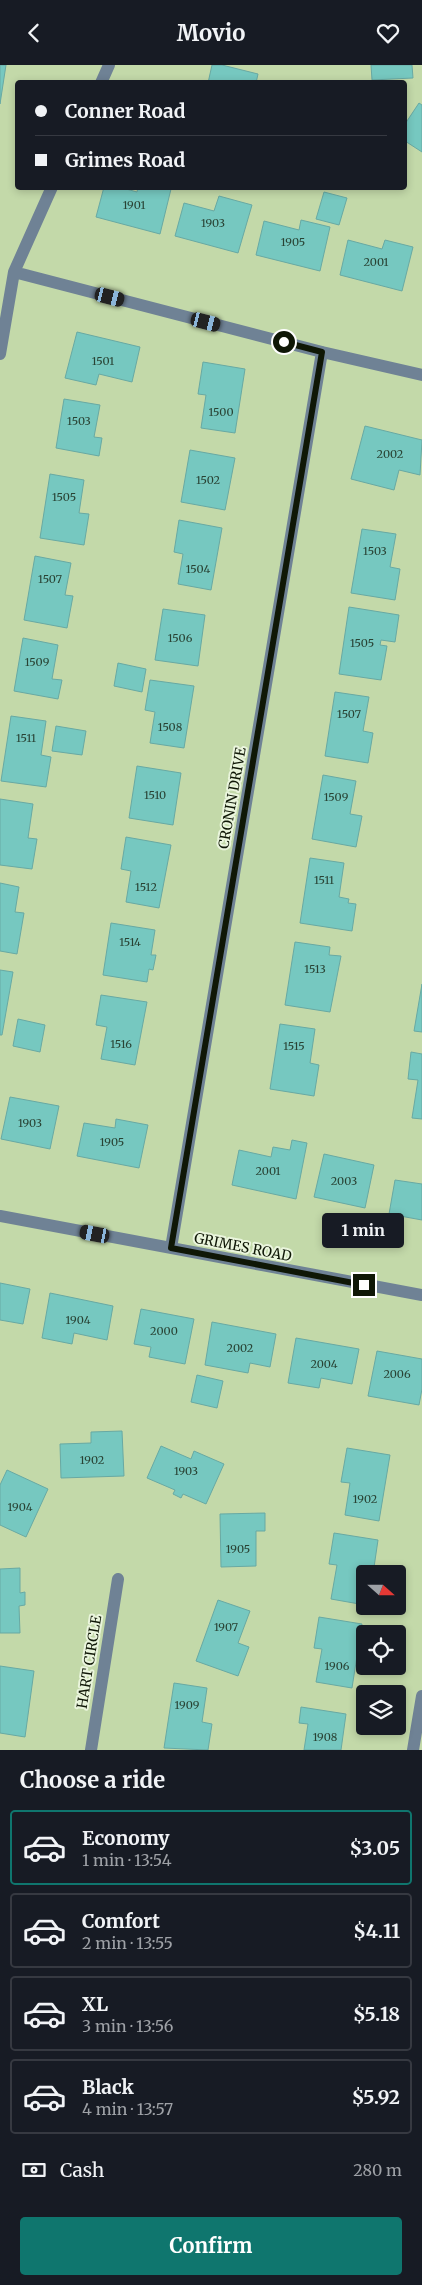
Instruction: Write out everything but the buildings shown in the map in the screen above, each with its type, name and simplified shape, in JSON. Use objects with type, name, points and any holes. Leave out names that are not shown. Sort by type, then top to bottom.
[{"type":"street","points":[[102,80],[109,65]]},
{"type":"street","points":[[0,354],[14,272],[51,190]]},
{"type":"street","points":[[14,272],[322,352],[422,375]]},
{"type":"street","name":"CRONIN DRIVE","points":[[171,1248],[322,352]]},
{"type":"street","name":"GRIMES ROAD","points":[[0,1215],[422,1295]]},
{"type":"street","name":"HART CIRCLE","points":[[91,1750],[118,1579]]},
{"type":"street","points":[[413,1750],[422,1696]]},
{"type":"route","points":[[284,342],[322,352],[171,1248],[364,1285]]}]
